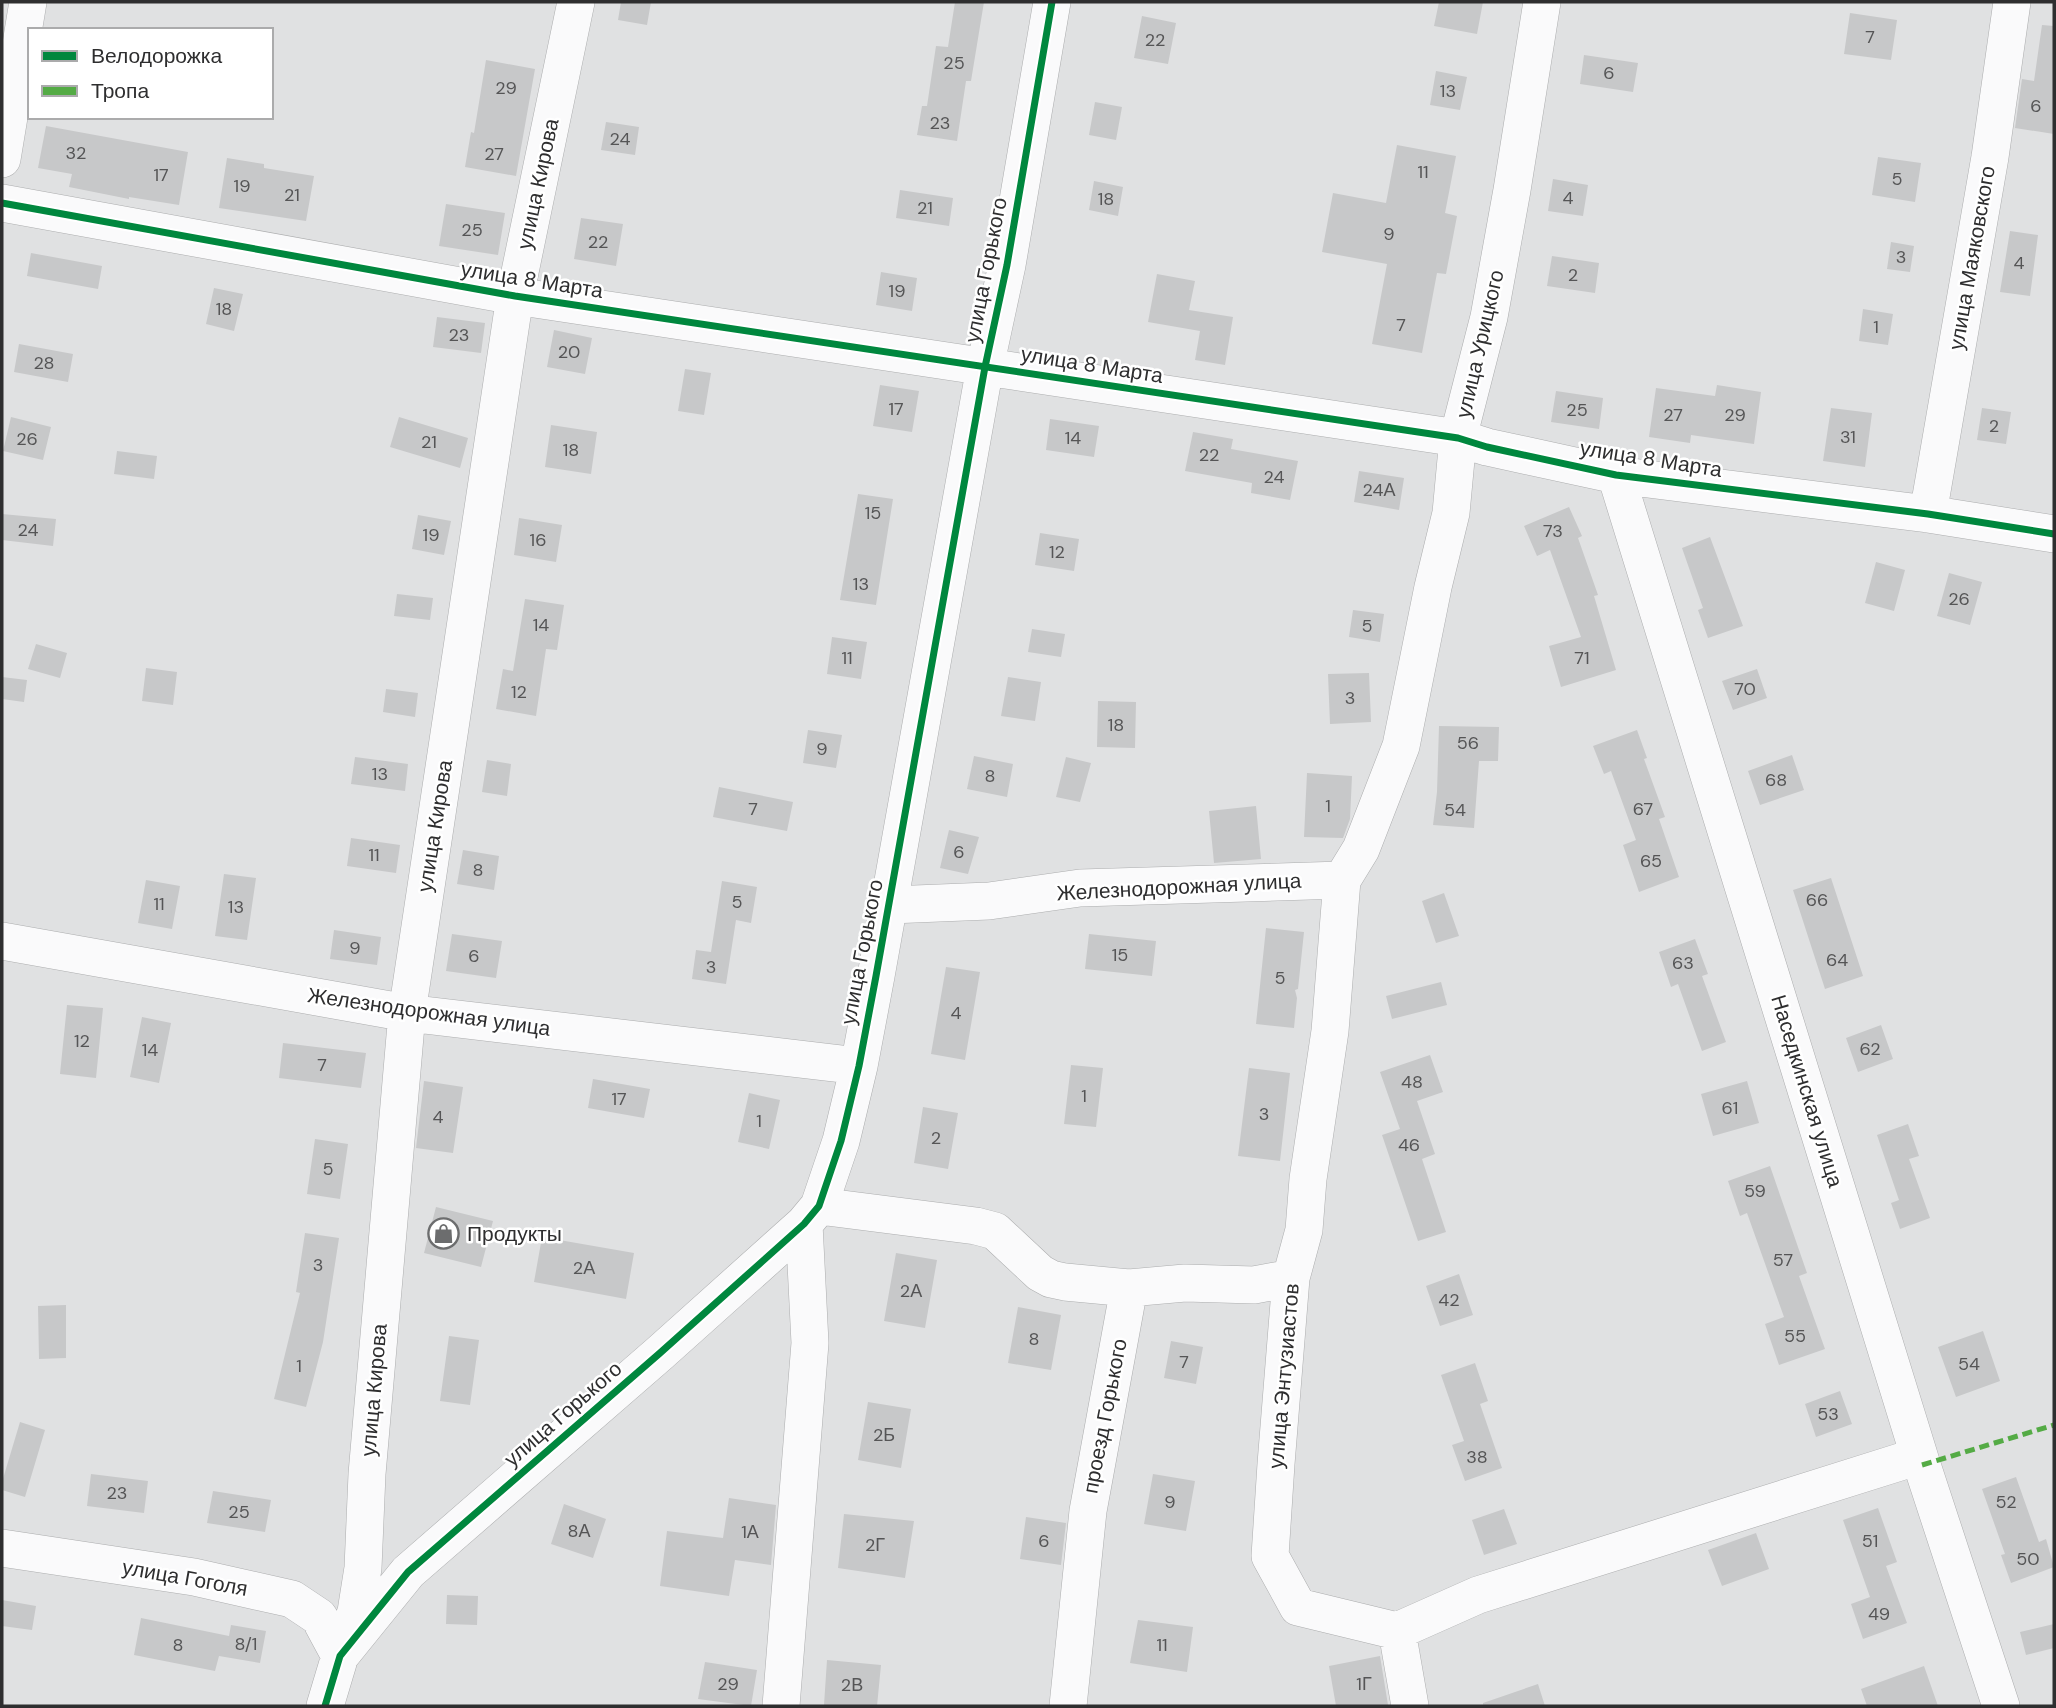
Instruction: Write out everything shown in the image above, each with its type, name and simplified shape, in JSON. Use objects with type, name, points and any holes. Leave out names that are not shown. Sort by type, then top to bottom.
[{"type":"street","points":[[2,159],[28,2]]},
{"type":"street","name":"улица Кирова","points":[[340,1656],[356,1612],[363,1568],[368,1461],[407,1013],[515,296],[576,2]]},
{"type":"street","name":"улица Горького","points":[[781,1706],[810,1343],[812,1215],[841,1141],[859,1066],[985,366],[1007,265],[1052,2]]},
{"type":"street","name":"улица Урицкого","points":[[1342,880],[1361,849],[1401,746],[1451,513],[1458,438],[1491,305],[1513,190],[1542,2]]},
{"type":"street","name":"улица Маяковского","points":[[1928,514],[1990,158],[2012,2]]},
{"type":"street","name":"улица 8 Марта","points":[[2,203],[515,296],[1458,438],[1487,447],[1616,475],[1928,514],[2054,534]]},
{"type":"street","name":"Наседкинская улица","points":[[1616,475],[1919,1456],[2001,1706]]},
{"type":"street","name":"Железнодорожная улица","points":[[890,905],[989,901],[1080,888],[1342,880]]},
{"type":"street","name":"улица Энтузиастов","points":[[1342,880],[1330,1031],[1308,1179],[1304,1230],[1291,1278],[1270,1556],[1298,1607],[1397,1631]]},
{"type":"street","name":"Железнодорожная улица","points":[[2,941],[407,1013],[859,1066]]},
{"type":"street","points":[[812,1215],[976,1226],[995,1231],[1040,1273],[1065,1282],[1129,1288],[1185,1283],[1254,1285],[1291,1278]]},
{"type":"street","name":"улица Горького","points":[[325,1706],[340,1656],[408,1572],[649,1362],[812,1215]]},
{"type":"street","name":"проезд Горького","points":[[1069,1706],[1088,1511],[1129,1288]]},
{"type":"street","points":[[1410,1706],[1397,1631],[1478,1595],[1919,1456]]},
{"type":"street","name":"улица Гоголя","points":[[2,1548],[194,1577],[292,1599],[319,1617],[340,1656]]},
{"type":"building","points":[[621,2],[651,2],[647,25],[618,20]]},
{"type":"building","points":[[955,2],[984,2],[971,81],[966,81],[957,141],[917,135],[922,106],[927,106],[936,46],[948,47]]},
{"type":"building","points":[[1439,2],[1483,2],[1477,34],[1434,26]]},
{"type":"building","points":[[1850,13],[1897,20],[1891,60],[1844,54]]},
{"type":"building","points":[[1142,16],[1176,23],[1168,64],[1134,58]]},
{"type":"building","points":[[2042,25],[2054,26],[2054,134],[2015,128],[2022,79],[2034,81]]},
{"type":"building","points":[[1584,55],[1638,63],[1633,92],[1580,84]]},
{"type":"building","points":[[486,60],[535,69],[516,176],[465,167],[471,132],[474,133]]},
{"type":"building","points":[[1436,71],[1467,77],[1460,110],[1430,105]]},
{"type":"building","points":[[1095,102],[1122,107],[1116,140],[1089,135]]},
{"type":"building","points":[[606,122],[639,127],[635,155],[601,150]]},
{"type":"building","points":[[46,126],[188,152],[179,205],[129,199],[69,187],[72,174],[38,168]]},
{"type":"building","points":[[1397,145],[1456,156],[1445,213],[1457,216],[1446,274],[1437,273],[1422,353],[1372,344],[1387,264],[1322,252],[1333,193],[1386,203]]},
{"type":"building","points":[[1878,157],[1921,163],[1915,202],[1872,195]]},
{"type":"building","points":[[227,158],[264,164],[264,168],[314,176],[306,221],[219,208]]},
{"type":"building","points":[[1553,179],[1588,185],[1583,216],[1548,211]]},
{"type":"building","points":[[1094,181],[1123,187],[1118,216],[1089,210]]},
{"type":"building","points":[[900,190],[953,198],[949,226],[896,218]]},
{"type":"building","points":[[446,204],[505,213],[498,255],[439,246]]},
{"type":"building","points":[[581,218],[623,224],[616,266],[574,259]]},
{"type":"building","points":[[2010,231],[2038,235],[2030,296],[2000,292]]},
{"type":"building","points":[[1891,242],[1914,246],[1910,272],[1887,269]]},
{"type":"building","points":[[31,253],[102,266],[98,289],[27,276]]},
{"type":"building","points":[[1552,256],[1599,263],[1595,293],[1547,286]]},
{"type":"building","points":[[881,272],[917,278],[912,311],[876,305]]},
{"type":"building","points":[[1157,274],[1195,281],[1189,310],[1233,317],[1225,365],[1195,360],[1200,331],[1148,322]]},
{"type":"building","points":[[214,288],[243,294],[234,331],[206,324]]},
{"type":"building","points":[[1863,309],[1893,314],[1888,345],[1859,341]]},
{"type":"building","points":[[437,317],[485,323],[481,353],[433,347]]},
{"type":"building","points":[[554,330],[592,338],[585,374],[547,367]]},
{"type":"building","points":[[19,344],[73,354],[68,382],[14,372]]},
{"type":"building","points":[[685,369],[711,373],[704,415],[678,411]]},
{"type":"building","points":[[880,385],[919,391],[912,432],[873,426]]},
{"type":"building","points":[[1717,385],[1761,392],[1754,444],[1691,435],[1690,443],[1649,437],[1656,388],[1715,396]]},
{"type":"building","points":[[1556,391],[1603,398],[1599,429],[1551,422]]},
{"type":"building","points":[[1831,408],[1872,413],[1865,467],[1823,461]]},
{"type":"building","points":[[1982,408],[2011,412],[2006,444],[1977,440]]},
{"type":"building","points":[[11,417],[51,427],[43,460],[3,451]]},
{"type":"building","points":[[399,417],[468,438],[460,468],[390,447]]},
{"type":"building","points":[[1050,419],[1099,426],[1094,457],[1046,450]]},
{"type":"building","points":[[551,425],[597,432],[591,474],[545,467]]},
{"type":"building","points":[[1193,432],[1233,439],[1231,449],[1298,461],[1290,500],[1251,493],[1252,483],[1185,471]]},
{"type":"building","points":[[117,451],[157,456],[154,479],[114,474]]},
{"type":"building","points":[[1359,471],[1404,478],[1399,510],[1354,502]]},
{"type":"building","points":[[858,494],[893,499],[876,605],[840,600]]},
{"type":"building","points":[[1569,507],[1582,536],[1578,538],[1598,595],[1594,596],[1616,670],[1561,687],[1549,646],[1581,637],[1550,550],[1537,556],[1524,526]]},
{"type":"building","points":[[2,514],[56,519],[53,546],[2,540]]},
{"type":"building","points":[[418,515],[451,521],[444,555],[412,549]]},
{"type":"building","points":[[519,518],[562,525],[556,562],[514,555]]},
{"type":"building","points":[[1040,533],[1079,539],[1074,571],[1035,565]]},
{"type":"building","points":[[1710,537],[1743,626],[1708,638],[1698,610],[1703,608],[1682,548]]},
{"type":"building","points":[[1876,562],[1905,570],[1894,611],[1865,603]]},
{"type":"building","points":[[1949,573],[1982,582],[1970,625],[1937,616]]},
{"type":"building","points":[[397,594],[433,598],[430,620],[394,616]]},
{"type":"building","points":[[525,599],[564,605],[557,650],[546,649],[536,716],[496,709],[503,669],[513,671]]},
{"type":"building","points":[[1353,610],[1384,614],[1380,642],[1349,637]]},
{"type":"building","points":[[1032,629],[1065,634],[1061,657],[1028,652]]},
{"type":"building","points":[[832,637],[867,642],[861,679],[827,674]]},
{"type":"building","points":[[36,644],[67,653],[60,678],[28,669]]},
{"type":"building","points":[[146,668],[177,672],[173,705],[142,701]]},
{"type":"building","points":[[1757,669],[1767,698],[1733,710],[1722,681]]},
{"type":"building","points":[[1369,673],[1371,722],[1330,724],[1328,674]]},
{"type":"building","points":[[2,677],[27,680],[24,702],[2,699]]},
{"type":"building","points":[[1008,677],[1041,682],[1035,721],[1001,716]]},
{"type":"building","points":[[386,689],[418,693],[415,717],[383,712]]},
{"type":"building","points":[[1098,701],[1136,702],[1135,748],[1097,747]]},
{"type":"building","points":[[1439,726],[1499,727],[1498,761],[1479,761],[1474,828],[1433,825]]},
{"type":"building","points":[[808,730],[842,735],[836,768],[803,763]]},
{"type":"building","points":[[1637,730],[1647,758],[1644,759],[1665,817],[1659,819],[1679,877],[1639,892],[1623,845],[1636,840],[1611,771],[1604,774],[1593,746]]},
{"type":"building","points":[[1792,755],[1804,790],[1760,805],[1748,771]]},
{"type":"building","points":[[974,756],[1013,764],[1007,797],[967,789]]},
{"type":"building","points":[[355,757],[408,764],[405,791],[351,784]]},
{"type":"building","points":[[1066,757],[1091,763],[1080,802],[1056,797]]},
{"type":"building","points":[[487,760],[511,764],[507,796],[482,792]]},
{"type":"building","points":[[1307,773],[1352,776],[1350,819],[1343,838],[1304,837]]},
{"type":"building","points":[[719,787],[793,802],[787,831],[713,817]]},
{"type":"building","points":[[1256,806],[1261,859],[1214,863],[1209,811]]},
{"type":"building","points":[[949,830],[979,837],[968,874],[940,868]]},
{"type":"building","points":[[351,838],[400,845],[396,873],[347,866]]},
{"type":"building","points":[[463,850],[499,856],[494,890],[457,884]]},
{"type":"building","points":[[224,874],[256,878],[247,940],[215,936]]},
{"type":"building","points":[[1831,878],[1863,976],[1825,989],[1793,890]]},
{"type":"building","points":[[146,880],[180,886],[172,929],[138,923]]},
{"type":"building","points":[[722,881],[757,887],[751,923],[736,920],[726,984],[692,979],[696,950],[711,952]]},
{"type":"building","points":[[1444,893],[1459,936],[1436,943],[1422,901]]},
{"type":"building","points":[[1266,928],[1304,932],[1298,989],[1295,990],[1297,998],[1294,1028],[1256,1024]]},
{"type":"building","points":[[334,930],[381,937],[377,965],[330,959]]},
{"type":"building","points":[[452,934],[502,941],[496,978],[446,971]]},
{"type":"building","points":[[1089,934],[1156,941],[1152,976],[1085,969]]},
{"type":"building","points":[[1695,939],[1708,974],[1702,976],[1726,1042],[1702,1051],[1678,984],[1671,987],[1659,952]]},
{"type":"building","points":[[946,967],[980,972],[965,1060],[931,1054]]},
{"type":"building","points":[[1441,982],[1447,1005],[1392,1019],[1386,996]]},
{"type":"building","points":[[67,1005],[103,1008],[96,1078],[60,1074]]},
{"type":"building","points":[[142,1017],[171,1023],[159,1083],[130,1077]]},
{"type":"building","points":[[1881,1025],[1893,1059],[1858,1072],[1846,1038]]},
{"type":"building","points":[[283,1043],[366,1053],[361,1088],[279,1078]]},
{"type":"building","points":[[1430,1055],[1443,1092],[1417,1101],[1435,1154],[1422,1159],[1446,1232],[1418,1241],[1382,1135],[1400,1129],[1380,1072]]},
{"type":"building","points":[[1071,1065],[1103,1068],[1096,1127],[1064,1124]]},
{"type":"building","points":[[1249,1068],[1290,1073],[1280,1161],[1238,1156]]},
{"type":"building","points":[[593,1079],[650,1089],[644,1118],[588,1108]]},
{"type":"building","points":[[424,1081],[463,1087],[453,1153],[416,1148]]},
{"type":"building","points":[[1747,1081],[1759,1123],[1713,1136],[1701,1094]]},
{"type":"building","points":[[749,1093],[780,1100],[769,1149],[738,1142]]},
{"type":"building","points":[[923,1107],[958,1113],[948,1169],[914,1163]]},
{"type":"building","points":[[1908,1124],[1919,1156],[1909,1159],[1930,1218],[1900,1229],[1891,1203],[1899,1200],[1877,1135]]},
{"type":"building","points":[[315,1139],[348,1144],[340,1199],[307,1194]]},
{"type":"building","points":[[1770,1166],[1807,1273],[1799,1276],[1825,1349],[1779,1365],[1765,1324],[1784,1317],[1747,1213],[1740,1216],[1728,1181]]},
{"type":"building","points":[[436,1207],[493,1221],[481,1267],[424,1253]]},
{"type":"building","points":[[305,1233],[339,1238],[323,1342],[306,1407],[274,1399],[300,1293],[296,1292]]},
{"type":"building","points":[[542,1237],[634,1253],[626,1299],[534,1282]]},
{"type":"building","points":[[896,1253],[937,1260],[925,1328],[884,1321]]},
{"type":"building","points":[[1459,1274],[1473,1315],[1440,1326],[1426,1286]]},
{"type":"building","points":[[66,1305],[66,1358],[39,1359],[38,1306]]},
{"type":"building","points":[[1018,1307],[1061,1315],[1051,1370],[1008,1363]]},
{"type":"building","points":[[1983,1331],[2000,1381],[1956,1397],[1938,1347]]},
{"type":"building","points":[[449,1336],[479,1340],[470,1405],[440,1401]]},
{"type":"building","points":[[1171,1341],[1203,1347],[1196,1384],[1164,1378]]},
{"type":"building","points":[[1475,1363],[1488,1401],[1480,1404],[1502,1468],[1465,1481],[1452,1445],[1464,1441],[1441,1375]]},
{"type":"building","points":[[1840,1391],[1852,1424],[1816,1437],[1805,1404]]},
{"type":"building","points":[[868,1402],[911,1409],[901,1468],[858,1460]]},
{"type":"building","points":[[20,1422],[45,1430],[25,1497],[2,1490]]},
{"type":"building","points":[[91,1474],[148,1481],[144,1513],[87,1506]]},
{"type":"building","points":[[1153,1474],[1195,1481],[1186,1531],[1144,1524]]},
{"type":"building","points":[[2016,1477],[2039,1542],[2046,1539],[2054,1567],[2011,1583],[2001,1555],[2005,1554],[1982,1489]]},
{"type":"building","points":[[213,1491],[271,1500],[265,1532],[207,1523]]},
{"type":"building","points":[[729,1498],[776,1505],[771,1565],[735,1560],[729,1596],[660,1586],[667,1531],[723,1538]]},
{"type":"building","points":[[564,1504],[606,1519],[593,1558],[551,1544]]},
{"type":"building","points":[[1878,1508],[1897,1562],[1886,1566],[1907,1623],[1863,1639],[1851,1604],[1870,1597],[1843,1520]]},
{"type":"building","points":[[1504,1509],[1517,1544],[1484,1555],[1472,1520]]},
{"type":"building","points":[[844,1514],[914,1521],[905,1578],[838,1568]]},
{"type":"building","points":[[1026,1517],[1066,1523],[1061,1565],[1020,1559]]},
{"type":"building","points":[[1756,1533],[1769,1569],[1722,1586],[1708,1550]]},
{"type":"building","points":[[447,1595],[478,1596],[477,1625],[446,1624]]},
{"type":"building","points":[[2,1600],[36,1606],[32,1630],[2,1626]]},
{"type":"building","points":[[141,1618],[229,1636],[231,1625],[266,1631],[260,1663],[219,1656],[215,1671],[134,1655]]},
{"type":"building","points":[[1138,1620],[1193,1627],[1187,1672],[1130,1663]]},
{"type":"building","points":[[2054,1624],[2054,1648],[2026,1655],[2020,1632]]},
{"type":"building","points":[[1380,1656],[1388,1705],[1336,1706],[1329,1666]]},
{"type":"building","points":[[827,1660],[881,1665],[877,1706],[824,1705]]},
{"type":"building","points":[[705,1662],[757,1670],[751,1706],[698,1699]]},
{"type":"building","points":[[1924,1666],[1938,1706],[1867,1706],[1861,1689]]},
{"type":"building","points":[[1538,1684],[1545,1706],[1483,1706],[1483,1703]]},
{"type":"marked path","points":[[1922,1465],[2054,1425]]},
{"type":"cycle path","points":[[325,1706],[340,1656],[408,1572],[660,1353],[804,1224],[819,1206],[841,1141],[859,1066],[985,367],[1007,265],[1052,2]]},
{"type":"cycle path","points":[[2,203],[515,296],[1458,438],[1487,447],[1616,475],[1928,514],[2054,534]]},
{"type":"place","name":"Продукты","points":[[444,1234]]}]
